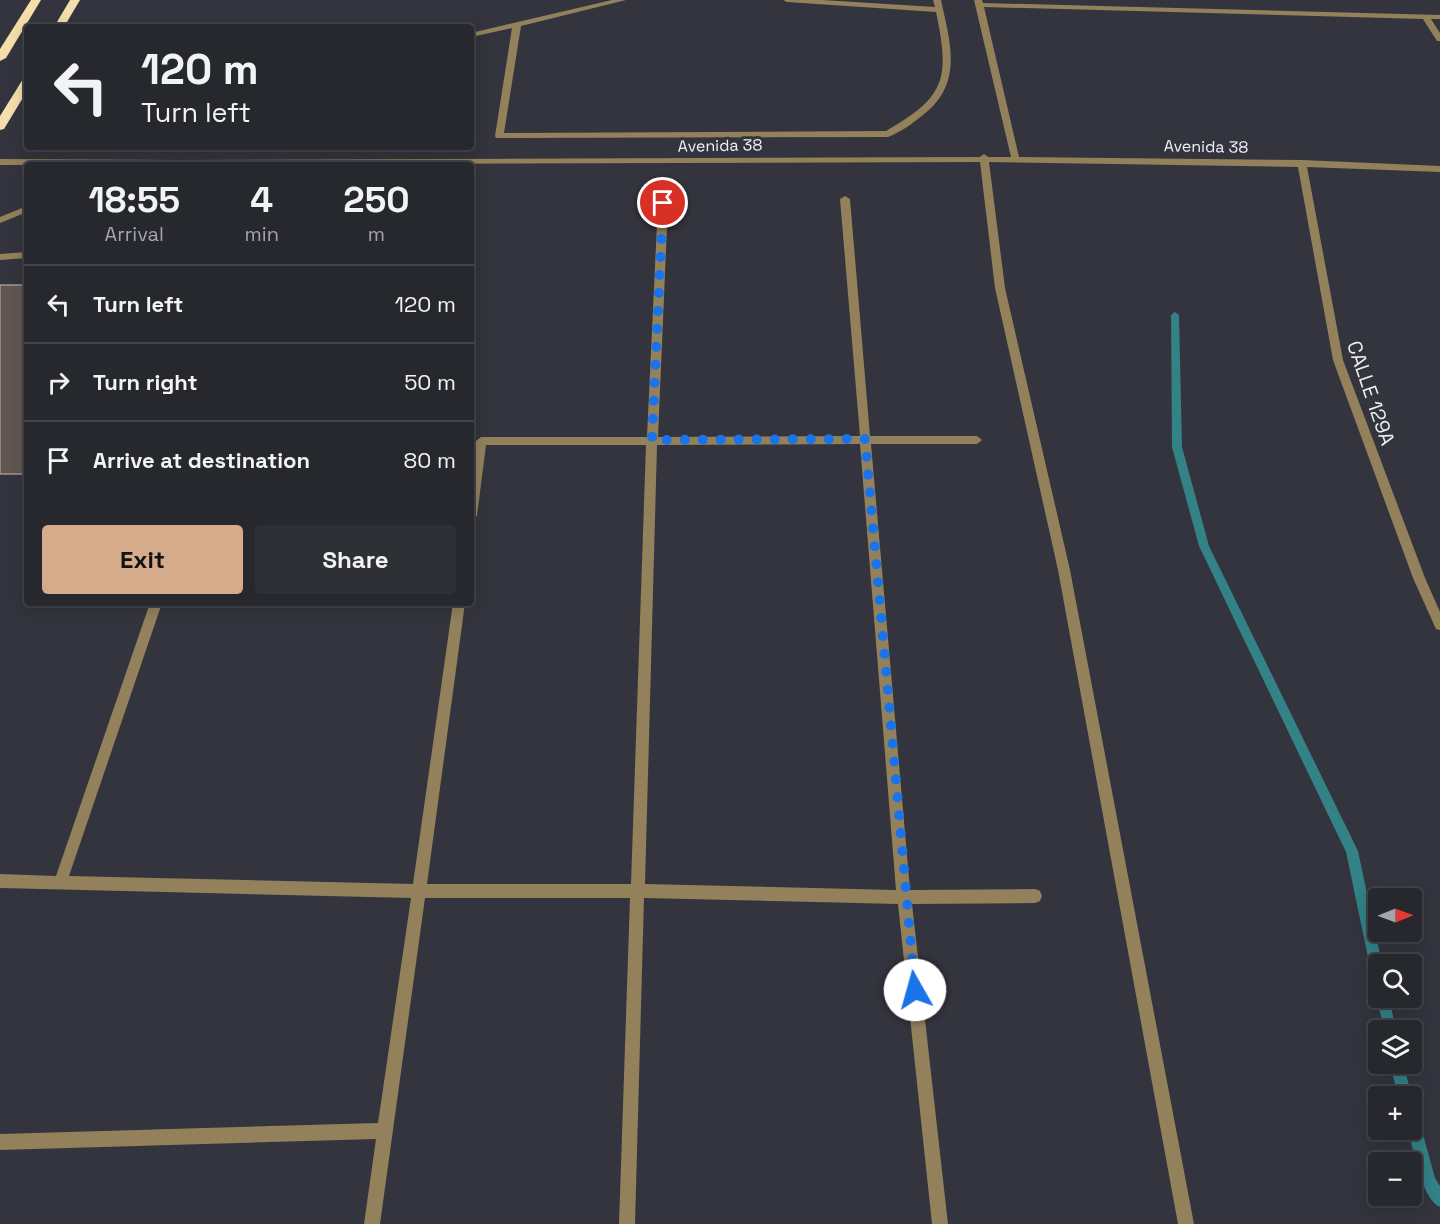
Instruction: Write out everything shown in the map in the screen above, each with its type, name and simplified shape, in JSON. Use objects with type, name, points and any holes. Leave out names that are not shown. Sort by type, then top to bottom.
[{"type":"highway","points":[[0,58],[36,0]]},
{"type":"highway","points":[[61,24],[75,0]]},
{"type":"highway","points":[[0,126],[24,86]]},
{"type":"street","points":[[474,33],[622,0]]},
{"type":"street","points":[[787,0],[939,10]]},
{"type":"street","points":[[517,24],[499,136],[888,134],[925,111],[936,100],[946,82],[949,66],[937,0]]},
{"type":"street","points":[[1015,157],[979,3],[1440,17]]},
{"type":"street","points":[[1426,18],[1440,39]]},
{"type":"street","points":[[984,157],[1000,288],[1064,570],[1186,1224]]},
{"type":"street","name":"Avenida 38","points":[[474,162],[1015,157],[1302,163],[1440,169]]},
{"type":"street","name":"Avenida 38","points":[[0,162],[24,162]]},
{"type":"street","name":"CALLE 129A","points":[[1302,163],[1338,360],[1419,578],[1440,625]]},
{"type":"street","points":[[845,199],[904,897],[940,1224]]},
{"type":"street","points":[[627,1224],[652,440],[663,203]]},
{"type":"street","points":[[0,220],[24,210]]},
{"type":"street","points":[[0,257],[24,255]]},
{"type":"street","points":[[474,478],[482,441],[977,440]]},
{"type":"street","points":[[60,883],[155,606]]},
{"type":"street","points":[[372,1224],[459,606]]},
{"type":"street","points":[[0,881],[420,891],[639,891],[904,897],[1035,896]]},
{"type":"street","points":[[0,1142],[386,1131]]},
{"type":"building","points":[[0,285],[24,285],[24,474],[0,474]]},
{"type":"waterway","points":[[1175,315],[1177,447],[1204,546],[1352,851],[1373,954]]},
{"type":"waterway","points":[[1385,1008],[1388,1020]]},
{"type":"waterway","points":[[1400,1074],[1402,1086]]},
{"type":"waterway","points":[[1418,1140],[1429,1181],[1440,1200]]},
{"type":"route","points":[[663,203],[652,440],[865,439],[904,897],[915,990]]}]
